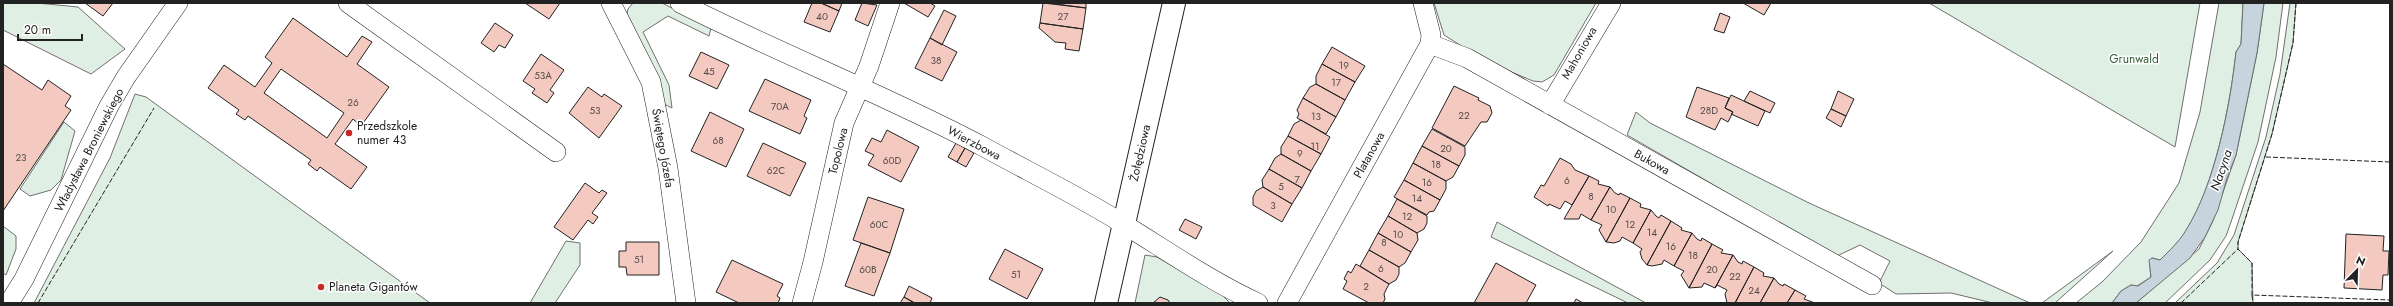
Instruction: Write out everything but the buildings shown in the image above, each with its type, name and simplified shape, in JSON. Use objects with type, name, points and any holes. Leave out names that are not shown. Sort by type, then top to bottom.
[{"type":"street","name":"Władysława Broniewskiego","points":[[9,303],[24,279],[109,106],[126,77],[178,3]]},
{"type":"street","points":[[348,3],[556,152]]},
{"type":"street","name":"Wierzbowa","points":[[680,3],[768,47],[859,86],[940,124],[1124,224],[1161,248],[1258,303]]},
{"type":"street","name":"Topolowa","points":[[802,303],[813,262],[844,123],[869,66],[890,3]]},
{"type":"street","name":"Żołędziowa","points":[[1106,303],[1174,3]]},
{"type":"street","points":[[1423,3],[1431,35],[1430,44]]},
{"type":"street","name":"Mahoniowa","points":[[1550,105],[1611,3]]},
{"type":"street","name":"Świętego Józefa","points":[[614,4],[651,82],[668,168],[686,303]]},
{"type":"street","name":"Bukowa","points":[[1430,44],[1467,58],[1872,285]]},
{"type":"street","name":"Platanowa","points":[[1287,303],[1430,44]]},
{"type":"green space","points":[[3,3],[37,3],[78,7],[125,49],[91,74],[3,30]]},
{"type":"green space","points":[[633,3],[662,3],[711,28],[709,36],[668,16],[643,32],[669,85],[672,108],[664,104],[645,50],[627,14],[628,9]]},
{"type":"green space","points":[[1434,3],[1596,3],[1554,75],[1542,82],[1533,81],[1487,62],[1444,35]]},
{"type":"green space","name":"Grunwald","points":[[1929,3],[2200,3],[2175,147]]},
{"type":"green space","points":[[2219,3],[2243,3],[2241,44],[2236,52],[2230,96],[2220,144],[2205,191],[2196,212],[2186,231],[2174,246],[2160,260],[2152,258],[2150,268],[2151,277],[2137,286],[2131,285],[2121,291],[2112,303],[2076,303],[2102,282],[2141,242],[2179,183],[2200,112]]},
{"type":"green space","points":[[2264,3],[2283,3],[2276,57],[2258,142],[2226,236],[2210,260],[2165,303],[2136,303],[2199,249],[2213,221],[2236,155],[2257,53]]},
{"type":"green space","points":[[2290,3],[2296,3],[2293,43],[2272,134],[2238,242],[2238,249],[2252,263],[2253,303],[2175,303],[2217,263],[2234,235],[2266,137],[2280,74]]},
{"type":"green space","points":[[135,94],[146,97],[430,303],[34,303],[110,158]]},
{"type":"green space","points":[[1636,112],[1650,123],[1809,203],[2030,303],[1993,303],[1951,293],[1896,294],[1879,283],[1890,261],[1860,245],[1837,256],[1627,135]]},
{"type":"green space","points":[[64,122],[75,131],[61,180],[51,190],[30,196],[20,189]]},
{"type":"green space","points":[[1497,222],[1646,303],[1628,303],[1491,237]]},
{"type":"green space","points":[[3,226],[16,236],[16,249],[6,275],[3,273]]},
{"type":"green space","points":[[566,241],[580,243],[580,265],[555,303],[530,303]]},
{"type":"green space","points":[[2113,251],[2055,303],[2042,303]]},
{"type":"green space","points":[[1145,255],[1157,257],[1222,295],[1230,303],[1135,303]]},
{"type":"water","name":"Nacyna","points":[[2243,3],[2264,3],[2257,53],[2236,155],[2227,178],[2218,210],[2205,237],[2190,258],[2136,303],[2112,303],[2121,291],[2131,285],[2138,286],[2151,277],[2149,260],[2152,258],[2160,260],[2178,242],[2184,234],[2205,191],[2220,144],[2230,97],[2236,52],[2241,44]]},
{"type":"fence","points":[[2296,3],[2293,43],[2272,134],[2238,242],[2238,249],[2252,263],[2252,295],[2390,300]]},
{"type":"fence","points":[[38,303],[154,108]]},
{"type":"fence","points":[[2266,157],[2390,162]]},
{"type":"fence","points":[[2181,303],[2238,249]]},
{"type":"fence","points":[[2252,295],[2253,303]]},
{"type":"place","name":"Przedszkole numer 43","points":[[349,133]]},
{"type":"place","name":"Planeta Gigantów","points":[[321,287]]}]
